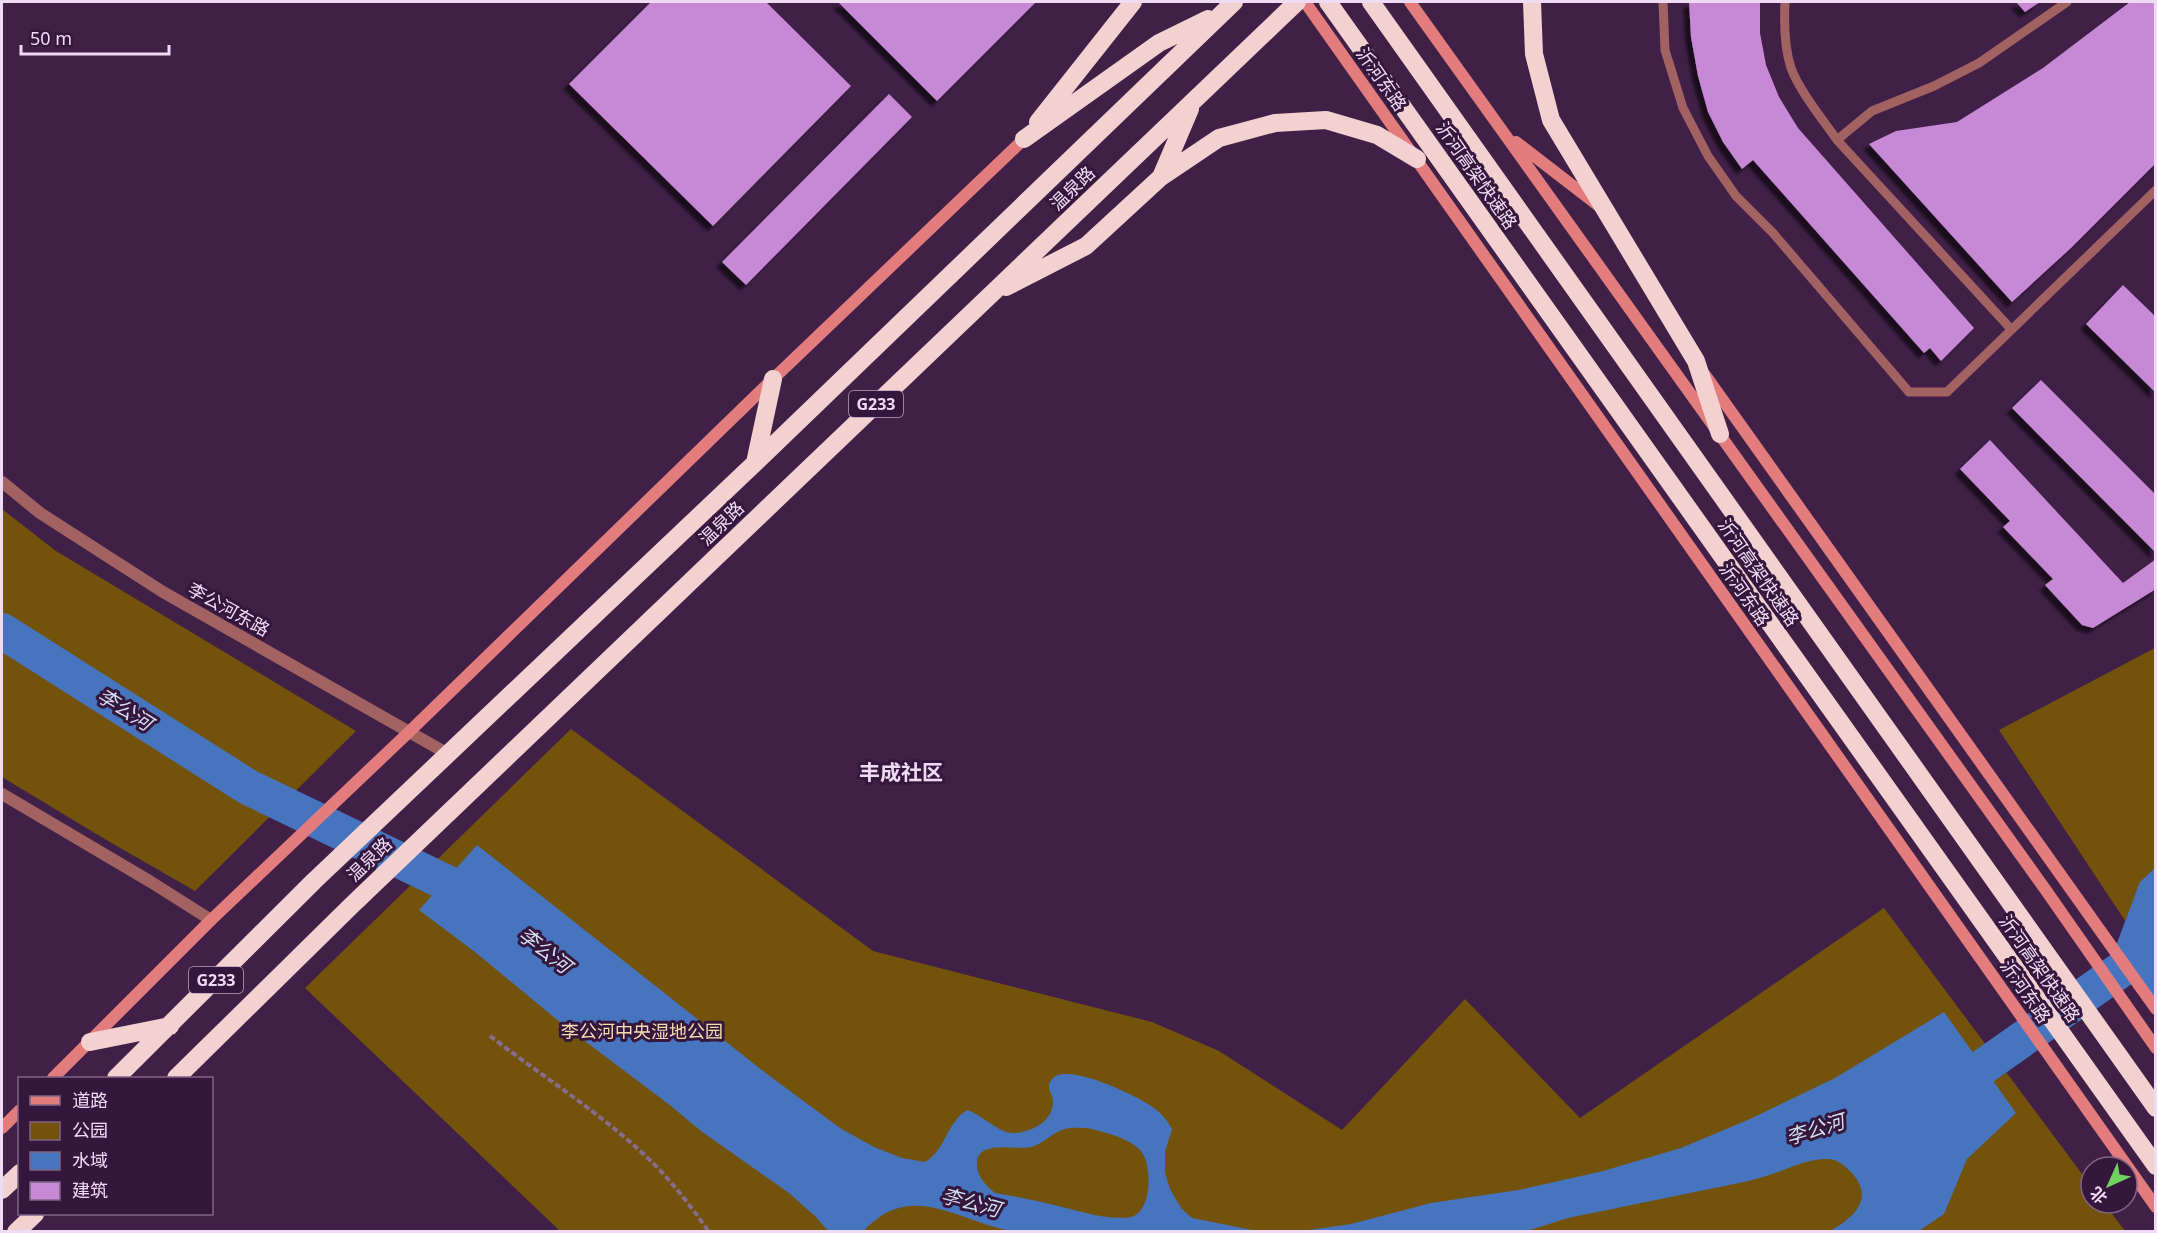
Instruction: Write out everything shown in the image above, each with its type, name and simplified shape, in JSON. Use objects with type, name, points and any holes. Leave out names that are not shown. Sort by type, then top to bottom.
[{"type":"highway","points":[[1024,139],[1133,2]]},
{"type":"highway","name":"温泉路","points":[[177,1077],[352,905],[1297,2]]},
{"type":"highway","name":"沂河高架快速路","points":[[1328,2],[2156,1166]]},
{"type":"highway","name":"沂河高架快速路","points":[[1371,2],[2156,1108]]},
{"type":"highway","points":[[1532,2],[1534,54],[1551,120],[1696,361],[1720,434]]},
{"type":"highway","points":[[1024,139],[1159,43],[1228,7]]},
{"type":"highway","name":"温泉路","points":[[117,1077],[314,881],[755,463],[1228,7]]},
{"type":"highway","points":[[1161,177],[1193,101]]},
{"type":"highway","points":[[988,297],[1086,246],[1161,177],[1219,138],[1275,123],[1326,120],[1377,135],[1417,159]]},
{"type":"highway","points":[[755,463],[773,379]]},
{"type":"highway","points":[[90,1042],[170,1026]]},
{"type":"highway","points":[[2,1190],[18,1175]]},
{"type":"highway","points":[[16,1232],[34,1215]]},
{"type":"main road","name":"沂河东路","points":[[1305,2],[2156,1207]]},
{"type":"main road","points":[[1410,2],[2045,889],[2156,1048]]},
{"type":"main road","points":[[1505,134],[1605,211]]},
{"type":"main road","points":[[53,1077],[211,920],[410,732],[1024,139]]},
{"type":"main road","points":[[1696,361],[2156,1009]]},
{"type":"main road","points":[[2,1128],[18,1112]]},
{"type":"street","name":"李公河东路","points":[[2,482],[40,513],[163,592],[448,754]]},
{"type":"street","points":[[2,794],[152,882],[211,920]]},
{"type":"lane","points":[[1663,2],[1665,50],[1683,108],[1708,156],[1736,196],[1773,233],[1909,392],[1947,392],[2156,190]]},
{"type":"lane","points":[[1785,2],[1784,24],[1791,68],[1815,110],[1837,140],[2011,330]]},
{"type":"lane","points":[[1837,140],[1872,111],[1934,86],[1978,63],[2067,2]]},
{"type":"path","points":[[490,1036],[613,1128],[657,1167],[690,1205],[709,1232]]},
{"type":"green space","points":[[2,509],[56,551],[356,731],[195,891],[2,777]]},
{"type":"green space","points":[[2155,648],[2155,966],[1999,730]]},
{"type":"green space","name":"李公河中央湿地公园","points":[[571,729],[873,951],[1152,1022],[1219,1051],[1342,1130],[1465,999],[1580,1118],[1884,908],[2079,1170],[2079,1215],[2113,1215],[2125,1231],[560,1231],[305,988]]},
{"type":"water","points":[[477,845],[767,1074],[840,1128],[874,1147],[902,1158],[925,1162],[932,1157],[960,1115],[967,1110],[1010,1133],[1023,1132],[1036,1127],[1050,1113],[1053,1100],[1049,1085],[1056,1076],[1077,1075],[1106,1084],[1154,1108],[1172,1129],[1165,1152],[1165,1173],[1170,1189],[1181,1208],[1192,1218],[1252,1230],[1302,1231],[1351,1224],[1431,1203],[1518,1190],[1603,1171],[1681,1148],[1750,1119],[1835,1078],[1944,1012],[2016,1113],[1967,1159],[1944,1214],[1919,1231],[1830,1231],[1854,1213],[1859,1206],[1861,1190],[1858,1181],[1843,1165],[1831,1159],[1819,1159],[1746,1181],[1568,1218],[1527,1231],[1024,1232],[987,1225],[931,1207],[913,1206],[895,1209],[877,1219],[864,1231],[828,1231],[789,1193],[701,1131],[419,910]],"holes":[[[1067,1128],[1088,1128],[1128,1141],[1144,1155],[1148,1174],[1147,1196],[1144,1206],[1131,1217],[1102,1216],[995,1193],[979,1174],[978,1157],[989,1149],[1031,1147]]]},
{"type":"water","points":[[2155,868],[2155,1016],[2114,951],[2140,882]]},
{"type":"building","points":[[651,2],[766,2],[851,86],[713,226],[569,84]]},
{"type":"building","points":[[838,2],[1036,2],[937,101]]},
{"type":"building","points":[[1689,2],[1760,2],[1760,33],[1766,65],[1779,97],[1798,128],[1974,328],[1941,361],[1930,348],[1924,353],[1753,160],[1742,169],[1723,142],[1708,112],[1698,76],[1691,37]]},
{"type":"building","points":[[2016,2],[2040,2],[2025,12]]},
{"type":"building","points":[[2130,2],[2156,2],[2156,163],[2071,248],[2012,302],[1869,144],[1896,131],[1957,122],[2043,68]]},
{"type":"building","points":[[889,94],[912,117],[746,285],[722,262]]},
{"type":"building","points":[[2123,285],[2156,317],[2156,393],[2086,324]]},
{"type":"building","points":[[2041,380],[2156,495],[2156,553],[2012,408]]},
{"type":"building","points":[[1990,440],[2123,583],[2156,559],[2156,589],[2093,628],[2082,625],[2045,585],[2053,579],[2003,527],[2010,521],[1960,469]]},
{"type":"waterway","name":"李公河","points":[[2,631],[248,787],[478,898],[486,904]]},
{"type":"waterway","name":"李公河","points":[[1941,1092],[1953,1088],[2156,945]]},
{"type":"district","name":"丰成社区","points":[[901,772]]}]
